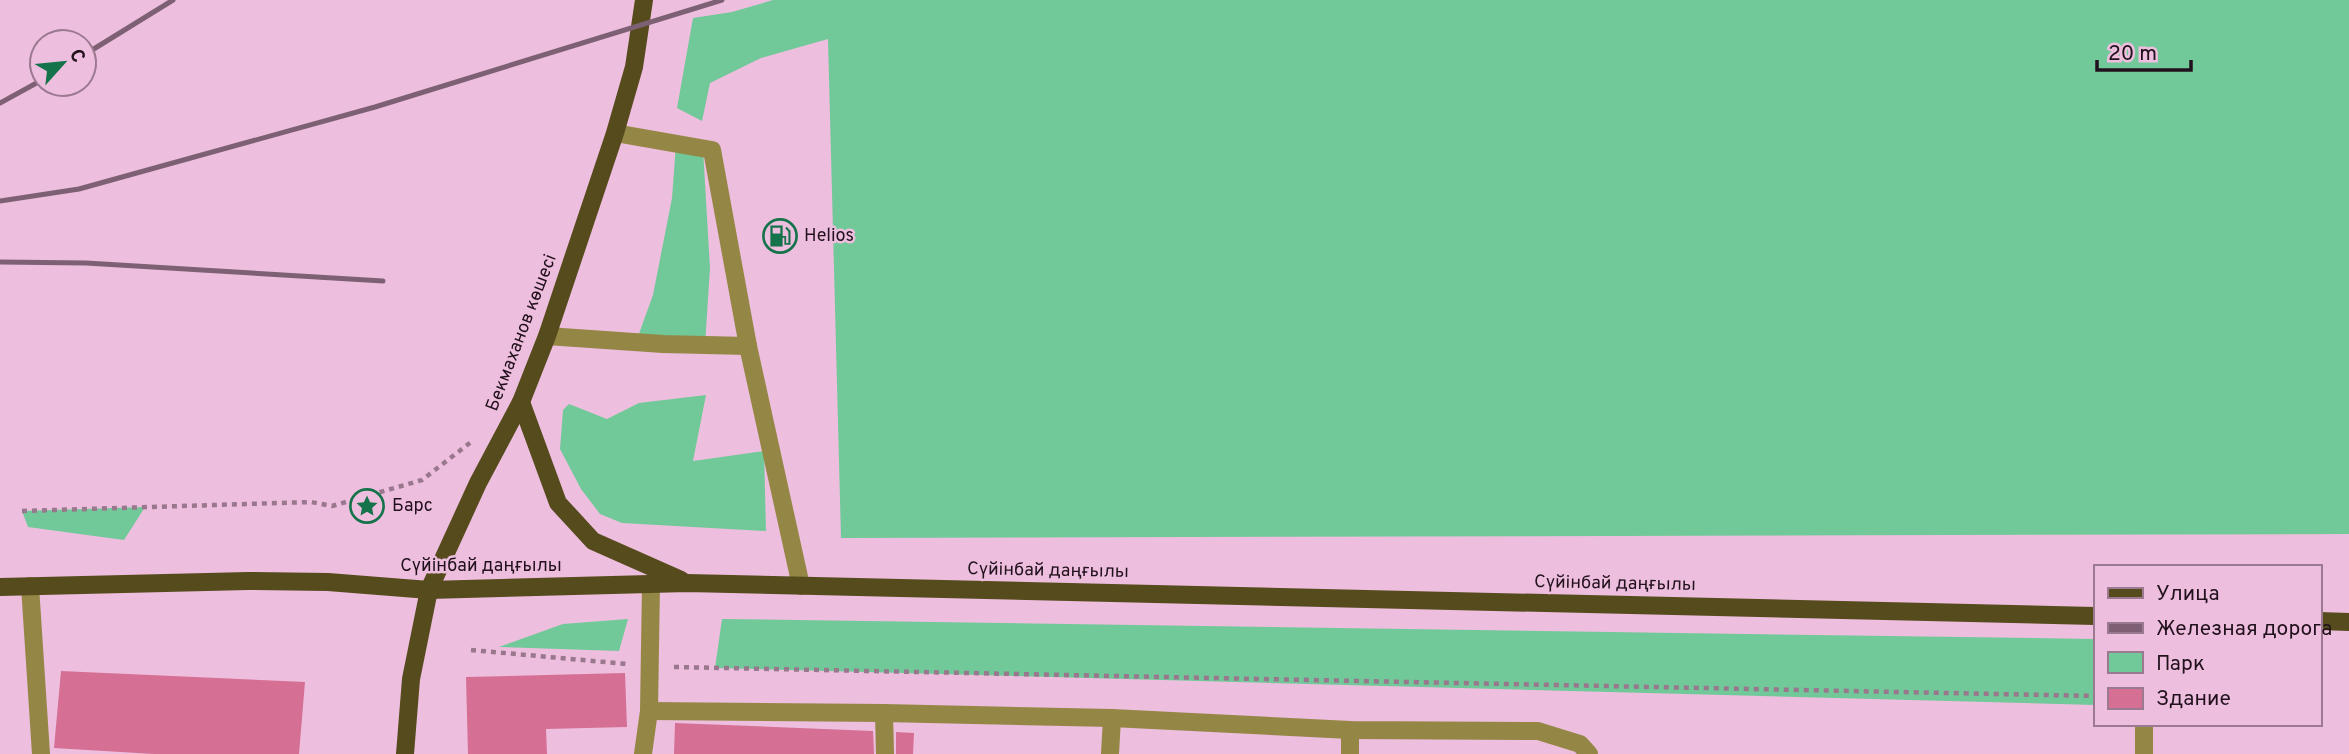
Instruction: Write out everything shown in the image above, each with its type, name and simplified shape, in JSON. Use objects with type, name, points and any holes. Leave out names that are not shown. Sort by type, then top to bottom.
[{"type":"main road","name":"Бекмаханов көшесі","points":[[405,754],[411,679],[429,590],[478,484],[521,402],[547,336],[615,134],[634,67],[644,0]]},
{"type":"main road","points":[[521,402],[558,503],[575,522],[593,541],[687,583]]},
{"type":"main road","name":"Сүйінбай даңғылы","points":[[0,587],[248,581],[328,582],[429,590],[687,583],[2094,616]]},
{"type":"main road","points":[[2321,621],[2349,622]]},
{"type":"lane","points":[[615,134],[712,150],[748,346],[802,586]]},
{"type":"lane","points":[[547,336],[663,344],[748,346]]},
{"type":"lane","points":[[643,754],[649,711],[651,584]]},
{"type":"lane","points":[[30,586],[41,754]]},
{"type":"lane","points":[[649,711],[1112,718],[1350,730],[1538,731],[1580,744],[1589,754]]},
{"type":"lane","points":[[884,713],[885,754]]},
{"type":"lane","points":[[1110,754],[1112,718]]},
{"type":"lane","points":[[2144,726],[2144,754]]},
{"type":"lane","points":[[1350,730],[1350,754]]},
{"type":"path","points":[[22,511],[311,502],[332,506],[422,480],[472,441]]},
{"type":"path","points":[[471,650],[650,667],[2094,696]]},
{"type":"green space","points":[[773,0],[2349,0],[2349,534],[841,538],[828,39],[761,58],[710,83],[702,121],[677,108],[693,18],[732,12]]},
{"type":"green space","points":[[676,144],[703,149],[710,268],[705,345],[636,342],[653,295],[672,198]]},
{"type":"green space","points":[[706,395],[693,461],[764,451],[766,531],[622,523],[600,514],[581,489],[560,449],[563,410],[569,404],[607,419],[639,403]]},
{"type":"green space","points":[[145,507],[124,540],[28,527],[22,511]]},
{"type":"green space","points":[[628,619],[619,651],[499,647],[563,624]]},
{"type":"green space","points":[[722,619],[2094,639],[2094,705],[715,668]]},
{"type":"building","points":[[61,671],[305,682],[299,754],[154,754],[54,748]]},
{"type":"building","points":[[625,673],[627,727],[546,729],[547,754],[468,754],[466,677]]},
{"type":"building","points":[[675,723],[873,731],[874,754],[674,754]]},
{"type":"building","points":[[896,732],[914,733],[913,754],[896,754]]},
{"type":"railway","points":[[98,46],[173,0]]},
{"type":"railway","points":[[0,201],[79,189],[375,107],[722,0]]},
{"type":"railway","points":[[0,103],[28,88]]},
{"type":"railway","points":[[0,262],[86,263],[383,281]]},
{"type":"place","name":"Helios","points":[[780,236]]},
{"type":"place","name":"Барс","points":[[367,506]]}]
